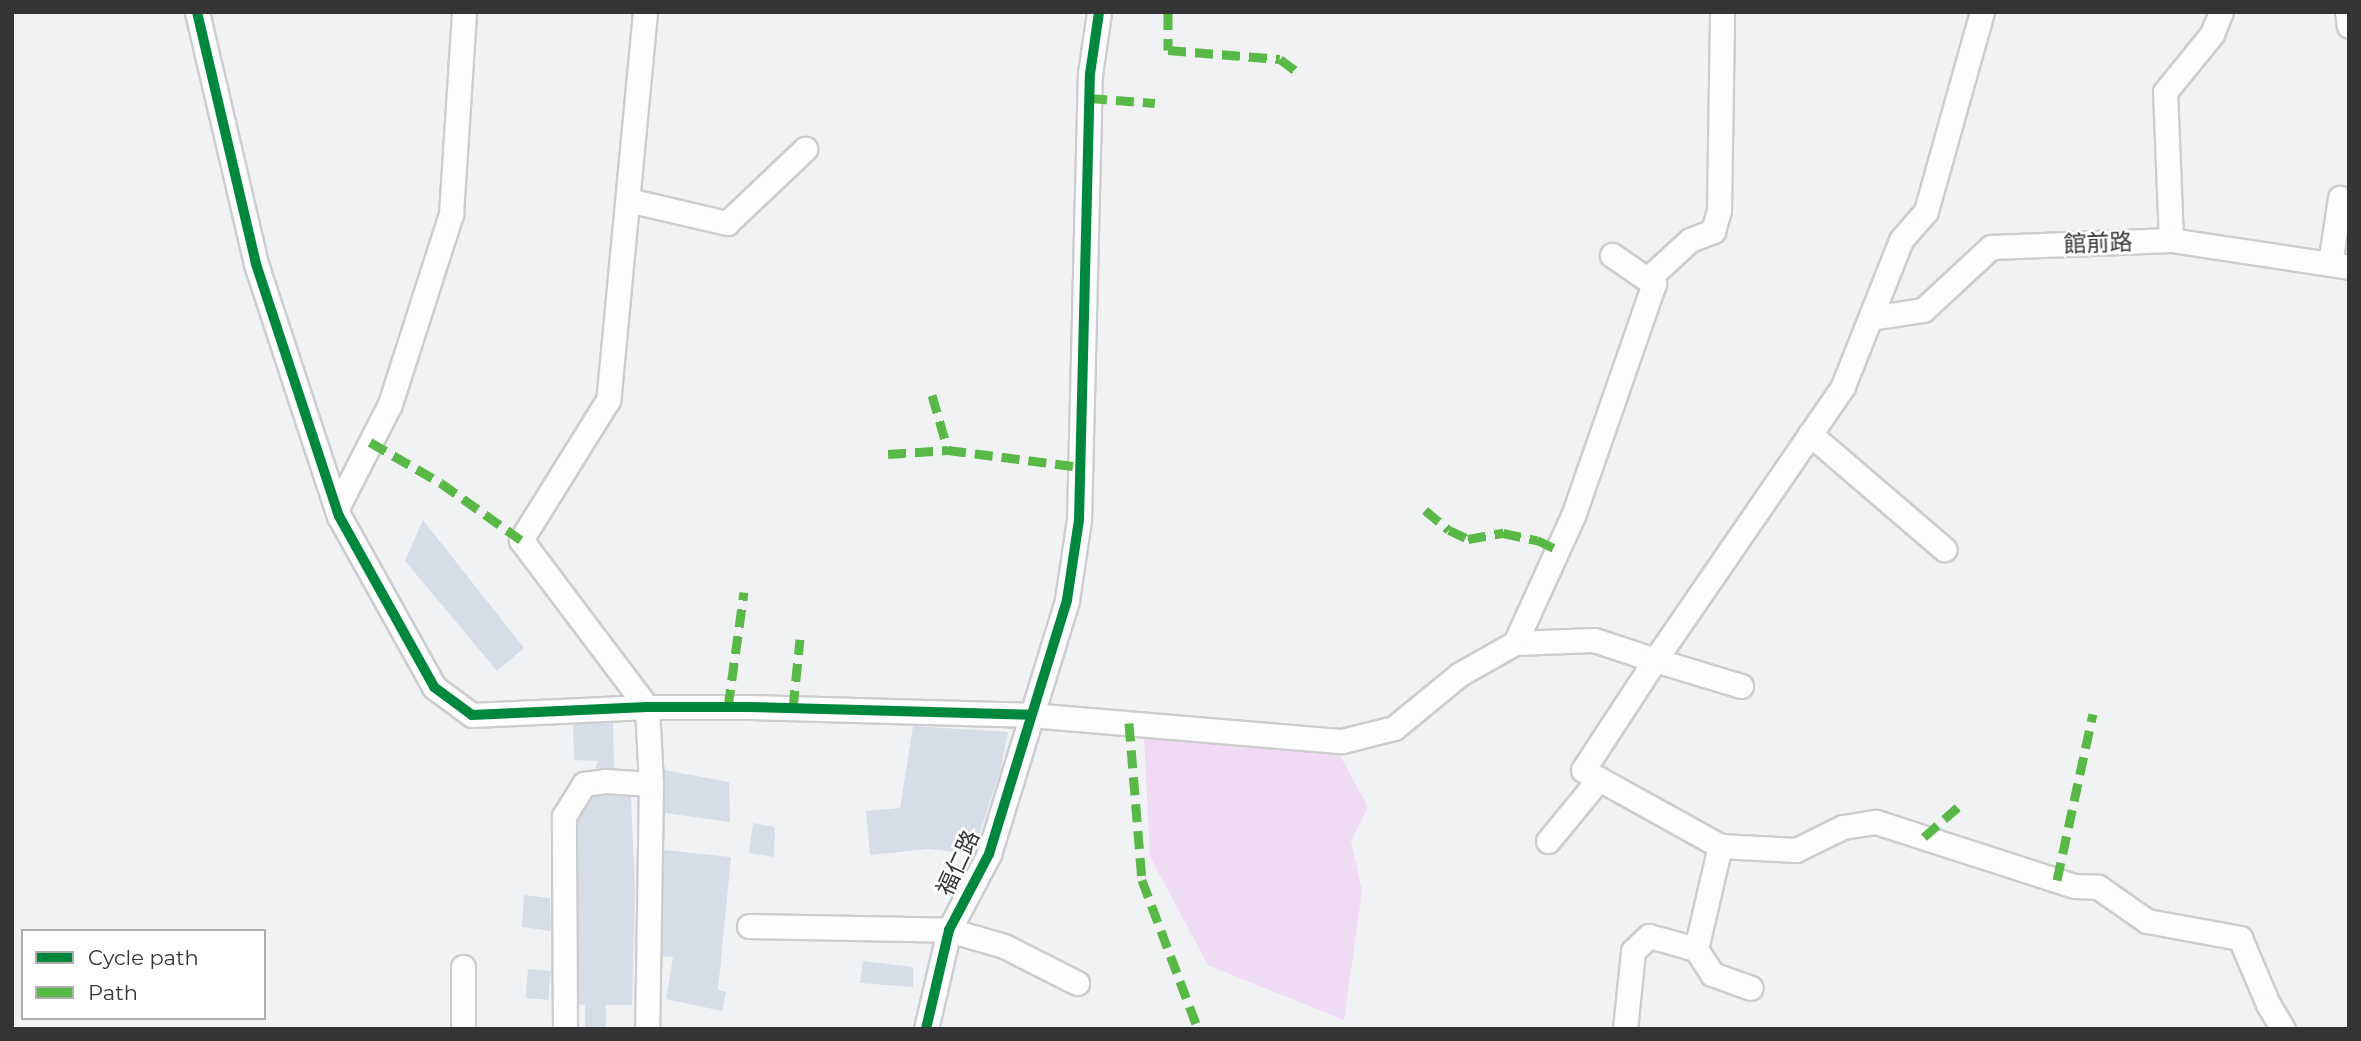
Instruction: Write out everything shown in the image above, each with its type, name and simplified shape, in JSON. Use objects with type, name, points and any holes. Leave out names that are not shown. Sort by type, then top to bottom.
[{"type":"street","points":[[197,12],[256,264],[337,508],[434,687],[472,715],[647,707],[750,707],[1030,715],[1342,741],[1394,728],[1460,674],[1515,643],[1594,640],[1741,686]]},
{"type":"street","points":[[337,508],[390,404],[451,214],[464,12]]},
{"type":"street","points":[[645,12],[608,400],[521,540],[647,707],[651,784],[647,1029]]},
{"type":"street","name":"福仁路","points":[[926,1029],[949,930],[989,853],[1067,600],[1079,520],[1090,74],[1099,12]]},
{"type":"street","points":[[1515,643],[1573,516],[1654,284],[1653,274],[1690,240],[1713,231],[1719,209],[1721,12]]},
{"type":"street","points":[[1982,12],[1926,211],[1901,240],[1843,386],[1583,770],[1720,846],[1796,850],[1843,827],[1876,822],[2074,886],[2098,887],[2147,921],[2240,938],[2268,1004],[2283,1029]]},
{"type":"street","points":[[2171,240],[2165,92],[2212,34],[2221,12]]},
{"type":"street","points":[[2347,12],[2349,26]]},
{"type":"street","points":[[628,200],[727,223],[805,149]]},
{"type":"street","points":[[2339,266],[2340,198]]},
{"type":"street","name":"館前路","points":[[1871,318],[1923,310],[1991,247],[2171,240],[2339,266]]},
{"type":"street","points":[[1612,255],[1654,284]]},
{"type":"street","points":[[1810,434],[1944,549]]},
{"type":"street","points":[[1548,841],[1599,779]]},
{"type":"street","points":[[565,1029],[564,816],[584,784],[605,781],[651,784]]},
{"type":"street","points":[[1696,949],[1720,846]]},
{"type":"street","points":[[749,926],[949,930],[1004,946],[1077,983]]},
{"type":"street","points":[[1625,1029],[1633,951],[1649,936],[1696,949],[1713,974],[1751,988]]},
{"type":"street","points":[[463,967],[463,1029]]},
{"type":"shaded area","points":[[1162,732],[1336,748],[1368,807],[1351,841],[1362,891],[1344,1020],[1208,965],[1150,857],[1144,738]]},
{"type":"building","points":[[423,520],[524,648],[497,671],[405,561]]},
{"type":"building","points":[[613,723],[614,768],[595,768],[598,761],[574,760],[573,724]]},
{"type":"building","points":[[913,726],[1008,732],[1001,768],[973,854],[929,849],[870,855],[866,811],[900,808]]},
{"type":"building","points":[[664,770],[729,782],[730,822],[665,813]]},
{"type":"building","points":[[592,797],[631,797],[635,892],[632,1005],[606,1005],[606,1029],[585,1029],[585,1005],[579,1004],[578,820]]},
{"type":"building","points":[[753,823],[775,827],[774,857],[749,853]]},
{"type":"building","points":[[664,850],[731,857],[718,990],[726,992],[722,1011],[666,999],[673,957],[662,956]]},
{"type":"building","points":[[524,895],[550,898],[551,931],[522,927]]},
{"type":"building","points":[[863,961],[913,967],[913,987],[860,983]]},
{"type":"building","points":[[528,969],[551,971],[548,1000],[525,998]]},
{"type":"marked path","points":[[1168,12],[1168,50],[1280,59],[1297,72]]},
{"type":"marked path","points":[[1089,98],[1155,103]]},
{"type":"marked path","points":[[932,395],[948,450]]},
{"type":"marked path","points":[[370,442],[441,483],[521,540]]},
{"type":"marked path","points":[[888,454],[948,450],[1081,467]]},
{"type":"marked path","points":[[1425,510],[1449,530],[1468,539],[1503,533],[1537,540],[1558,550]]},
{"type":"marked path","points":[[728,707],[744,592]]},
{"type":"marked path","points":[[793,708],[800,639]]},
{"type":"marked path","points":[[2057,880],[2093,714]]},
{"type":"marked path","points":[[1129,723],[1142,880],[1198,1029]]},
{"type":"marked path","points":[[1924,837],[1959,806]]},
{"type":"cycle path","points":[[197,12],[256,264],[339,516],[434,687],[472,715],[647,707],[750,707],[1030,715]]},
{"type":"cycle path","points":[[926,1029],[949,930],[989,854],[1067,600],[1079,520],[1090,74],[1099,12]]}]
